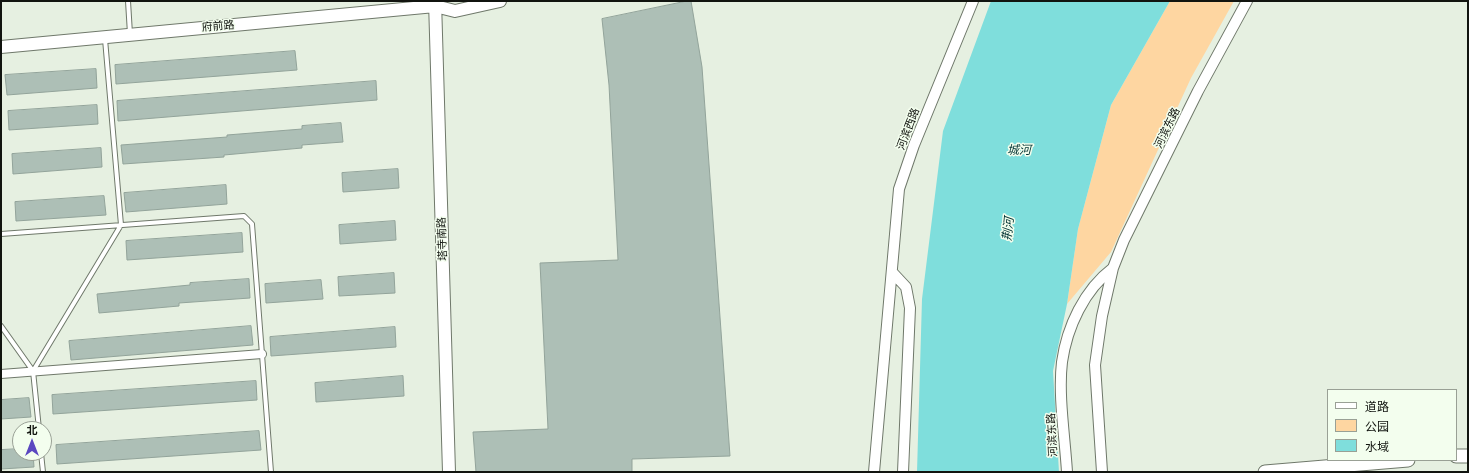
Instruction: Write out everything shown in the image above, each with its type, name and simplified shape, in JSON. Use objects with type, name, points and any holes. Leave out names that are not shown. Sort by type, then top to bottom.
[{"type":"main road","points":[[356,13],[392,1]]},
{"type":"main road","name":"府前路","points":[[1,47],[356,13],[437,3],[455,11],[500,1]]},
{"type":"main road","name":"塔寺南路","points":[[437,3],[449,472]]},
{"type":"main road","points":[[1457,456],[1468,456]]},
{"type":"main road","points":[[1265,472],[1396,461]]},
{"type":"street","name":"河滨西路","points":[[874,472],[899,189],[914,145],[973,1]]},
{"type":"street","name":"河滨东路","points":[[1102,472],[1095,365],[1102,316],[1113,268],[1124,240],[1198,91],[1247,1]]},
{"type":"street","name":"河滨东路","points":[[1067,472],[1062,393],[1064,356],[1069,334],[1078,309],[1101,278],[1113,268]]},
{"type":"street","points":[[892,272],[906,287],[910,308],[903,472]]},
{"type":"street","points":[[1,374],[262,354]]},
{"type":"lane","points":[[128,1],[130,34]]},
{"type":"lane","points":[[33,371],[121,225],[104,37]]},
{"type":"lane","points":[[1,234],[244,216],[252,224],[271,472]]},
{"type":"lane","points":[[1,326],[33,371],[38,421]]},
{"type":"lane","points":[[42,461],[43,472]]},
{"type":"green space","points":[[1170,1],[1234,1],[1191,78],[1111,252],[1067,304],[1078,229],[1111,105]]},
{"type":"water","name":"城河","points":[[991,1],[1170,1],[1111,105],[1078,229],[1067,304],[1053,371],[1059,472],[917,472],[922,299],[943,131]]},
{"type":"building","points":[[691,1],[702,67],[730,456],[632,459],[632,472],[476,472],[473,432],[548,429],[540,263],[618,260],[609,85],[602,19]]},
{"type":"building","points":[[295,51],[297,70],[116,84],[115,65]]},
{"type":"building","points":[[96,69],[97,88],[7,95],[5,75]]},
{"type":"building","points":[[376,81],[377,100],[118,121],[117,101]]},
{"type":"building","points":[[97,105],[98,124],[9,130],[8,111]]},
{"type":"building","points":[[341,123],[343,142],[302,145],[302,148],[224,155],[224,157],[123,164],[121,145],[227,137],[227,135],[302,129],[302,126]]},
{"type":"building","points":[[101,148],[102,167],[13,174],[12,154]]},
{"type":"building","points":[[398,169],[399,188],[343,192],[342,173]]},
{"type":"building","points":[[226,185],[227,204],[126,212],[124,193]]},
{"type":"building","points":[[104,196],[106,215],[16,221],[15,202]]},
{"type":"building","points":[[395,221],[396,240],[340,244],[339,225]]},
{"type":"building","points":[[242,233],[243,252],[127,260],[126,241]]},
{"type":"building","points":[[394,273],[395,293],[339,296],[338,277]]},
{"type":"building","points":[[249,279],[250,298],[179,303],[179,306],[99,313],[97,294],[190,285],[190,283]]},
{"type":"building","points":[[321,280],[323,299],[266,303],[265,284]]},
{"type":"building","points":[[251,326],[253,345],[71,360],[69,341]]},
{"type":"building","points":[[395,327],[396,347],[271,356],[270,337]]},
{"type":"building","points":[[403,376],[404,396],[316,402],[315,383]]},
{"type":"building","points":[[256,381],[257,400],[53,414],[52,395]]},
{"type":"building","points":[[29,398],[31,417],[1,419],[1,400]]},
{"type":"building","points":[[259,431],[261,450],[57,464],[56,445]]},
{"type":"building","points":[[12,449],[12,461],[34,461],[34,467],[1,469],[1,450]]},
{"type":"water label","name":"荆河","points":[[1008,229]]}]
